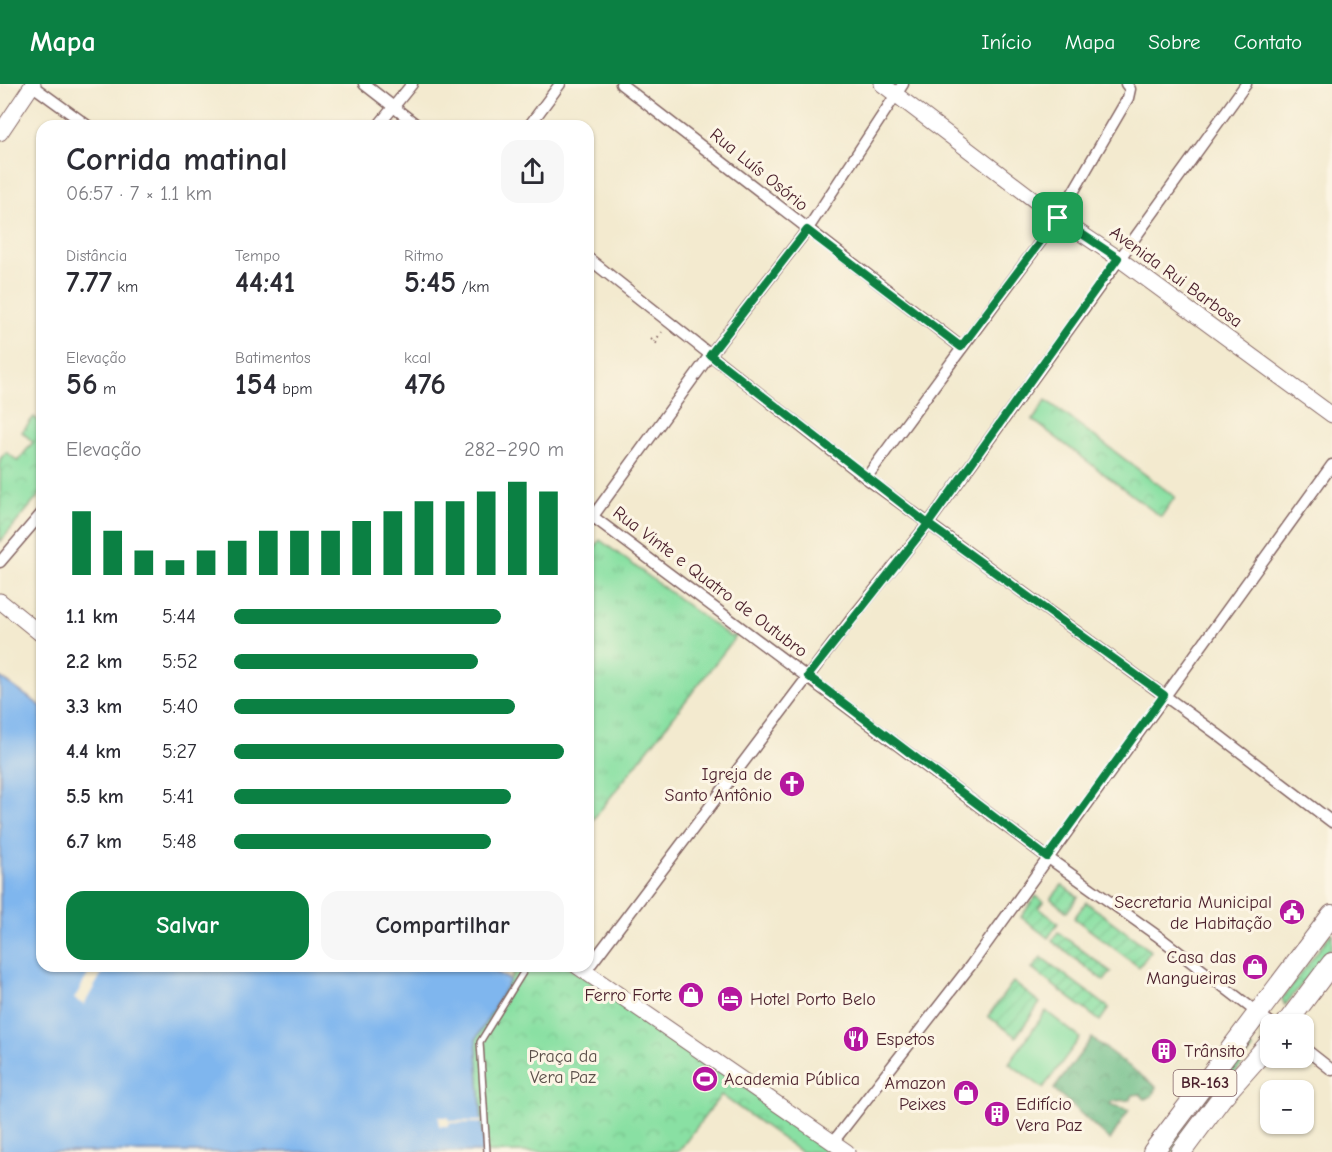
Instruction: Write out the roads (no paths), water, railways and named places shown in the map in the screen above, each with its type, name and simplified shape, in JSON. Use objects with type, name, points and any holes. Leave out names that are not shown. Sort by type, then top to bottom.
[{"type":"highway","name":"BR-163","points":[[1268,1014],[1332,915]]},
{"type":"highway","points":[[1294,1014],[1332,963]]},
{"type":"highway","name":"BR-163","points":[[1153,1152],[1260,1025]]},
{"type":"highway","name":"BR-163","points":[[1181,1152],[1222,1097],[1260,1054]]},
{"type":"main road","points":[[0,133],[31,84]]},
{"type":"main road","name":"Avenida Rui Barbosa","points":[[882,84],[900,89],[1058,218],[1118,258],[1332,415]]},
{"type":"main road","points":[[0,601],[36,630]]},
{"type":"main road","points":[[585,972],[847,1152]]},
{"type":"street","points":[[31,84],[80,120]]},
{"type":"street","points":[[364,84],[410,120]]},
{"type":"street","points":[[383,120],[412,84]]},
{"type":"street","points":[[534,120],[561,84]]},
{"type":"street","name":"Rua Luís Osório","points":[[621,84],[961,347]]},
{"type":"street","points":[[594,952],[928,524],[1118,258],[1246,84]]},
{"type":"street","points":[[594,513],[710,355],[807,230],[900,89]]},
{"type":"street","points":[[866,478],[1058,218],[1128,89]]},
{"type":"street","points":[[594,263],[866,478],[1164,695],[1332,822]]},
{"type":"street","points":[[833,1142],[971,965],[1332,465]]},
{"type":"street","points":[[0,562],[36,520]]},
{"type":"street","name":"Rua Vinte e Quatro de Outubro","points":[[594,521],[808,676],[1047,857],[1159,937],[1260,1015]]},
{"type":"street","points":[[1314,1056],[1332,1070]]},
{"type":"lane","points":[[487,1152],[480,1042],[523,972]]},
{"type":"water","points":[[0,677],[36,703],[36,972],[496,972],[510,980],[476,1039],[484,1152],[0,1152]]},
{"type":"place","name":"Igreja de Santo Antônio","points":[[792,784]]},
{"type":"place","name":"Secretaria Municipal de Habitação","points":[[1292,912]]},
{"type":"place","name":"Casa das Mangueiras","points":[[1255,967]]},
{"type":"place","name":"Ferro Forte","points":[[691,995]]},
{"type":"place","name":"Hotel Porto Belo","points":[[730,999]]},
{"type":"place","name":"Espetos","points":[[856,1039]]},
{"type":"place","name":"Trânsito","points":[[1164,1051]]},
{"type":"place","name":"Academia Pública","points":[[705,1079]]},
{"type":"place","name":"Amazon Peixes","points":[[966,1093]]},
{"type":"place","name":"Edifício Vera Paz","points":[[997,1114]]},
{"type":"park label","name":"Praça da Vera Paz","points":[[563,1066]]}]
